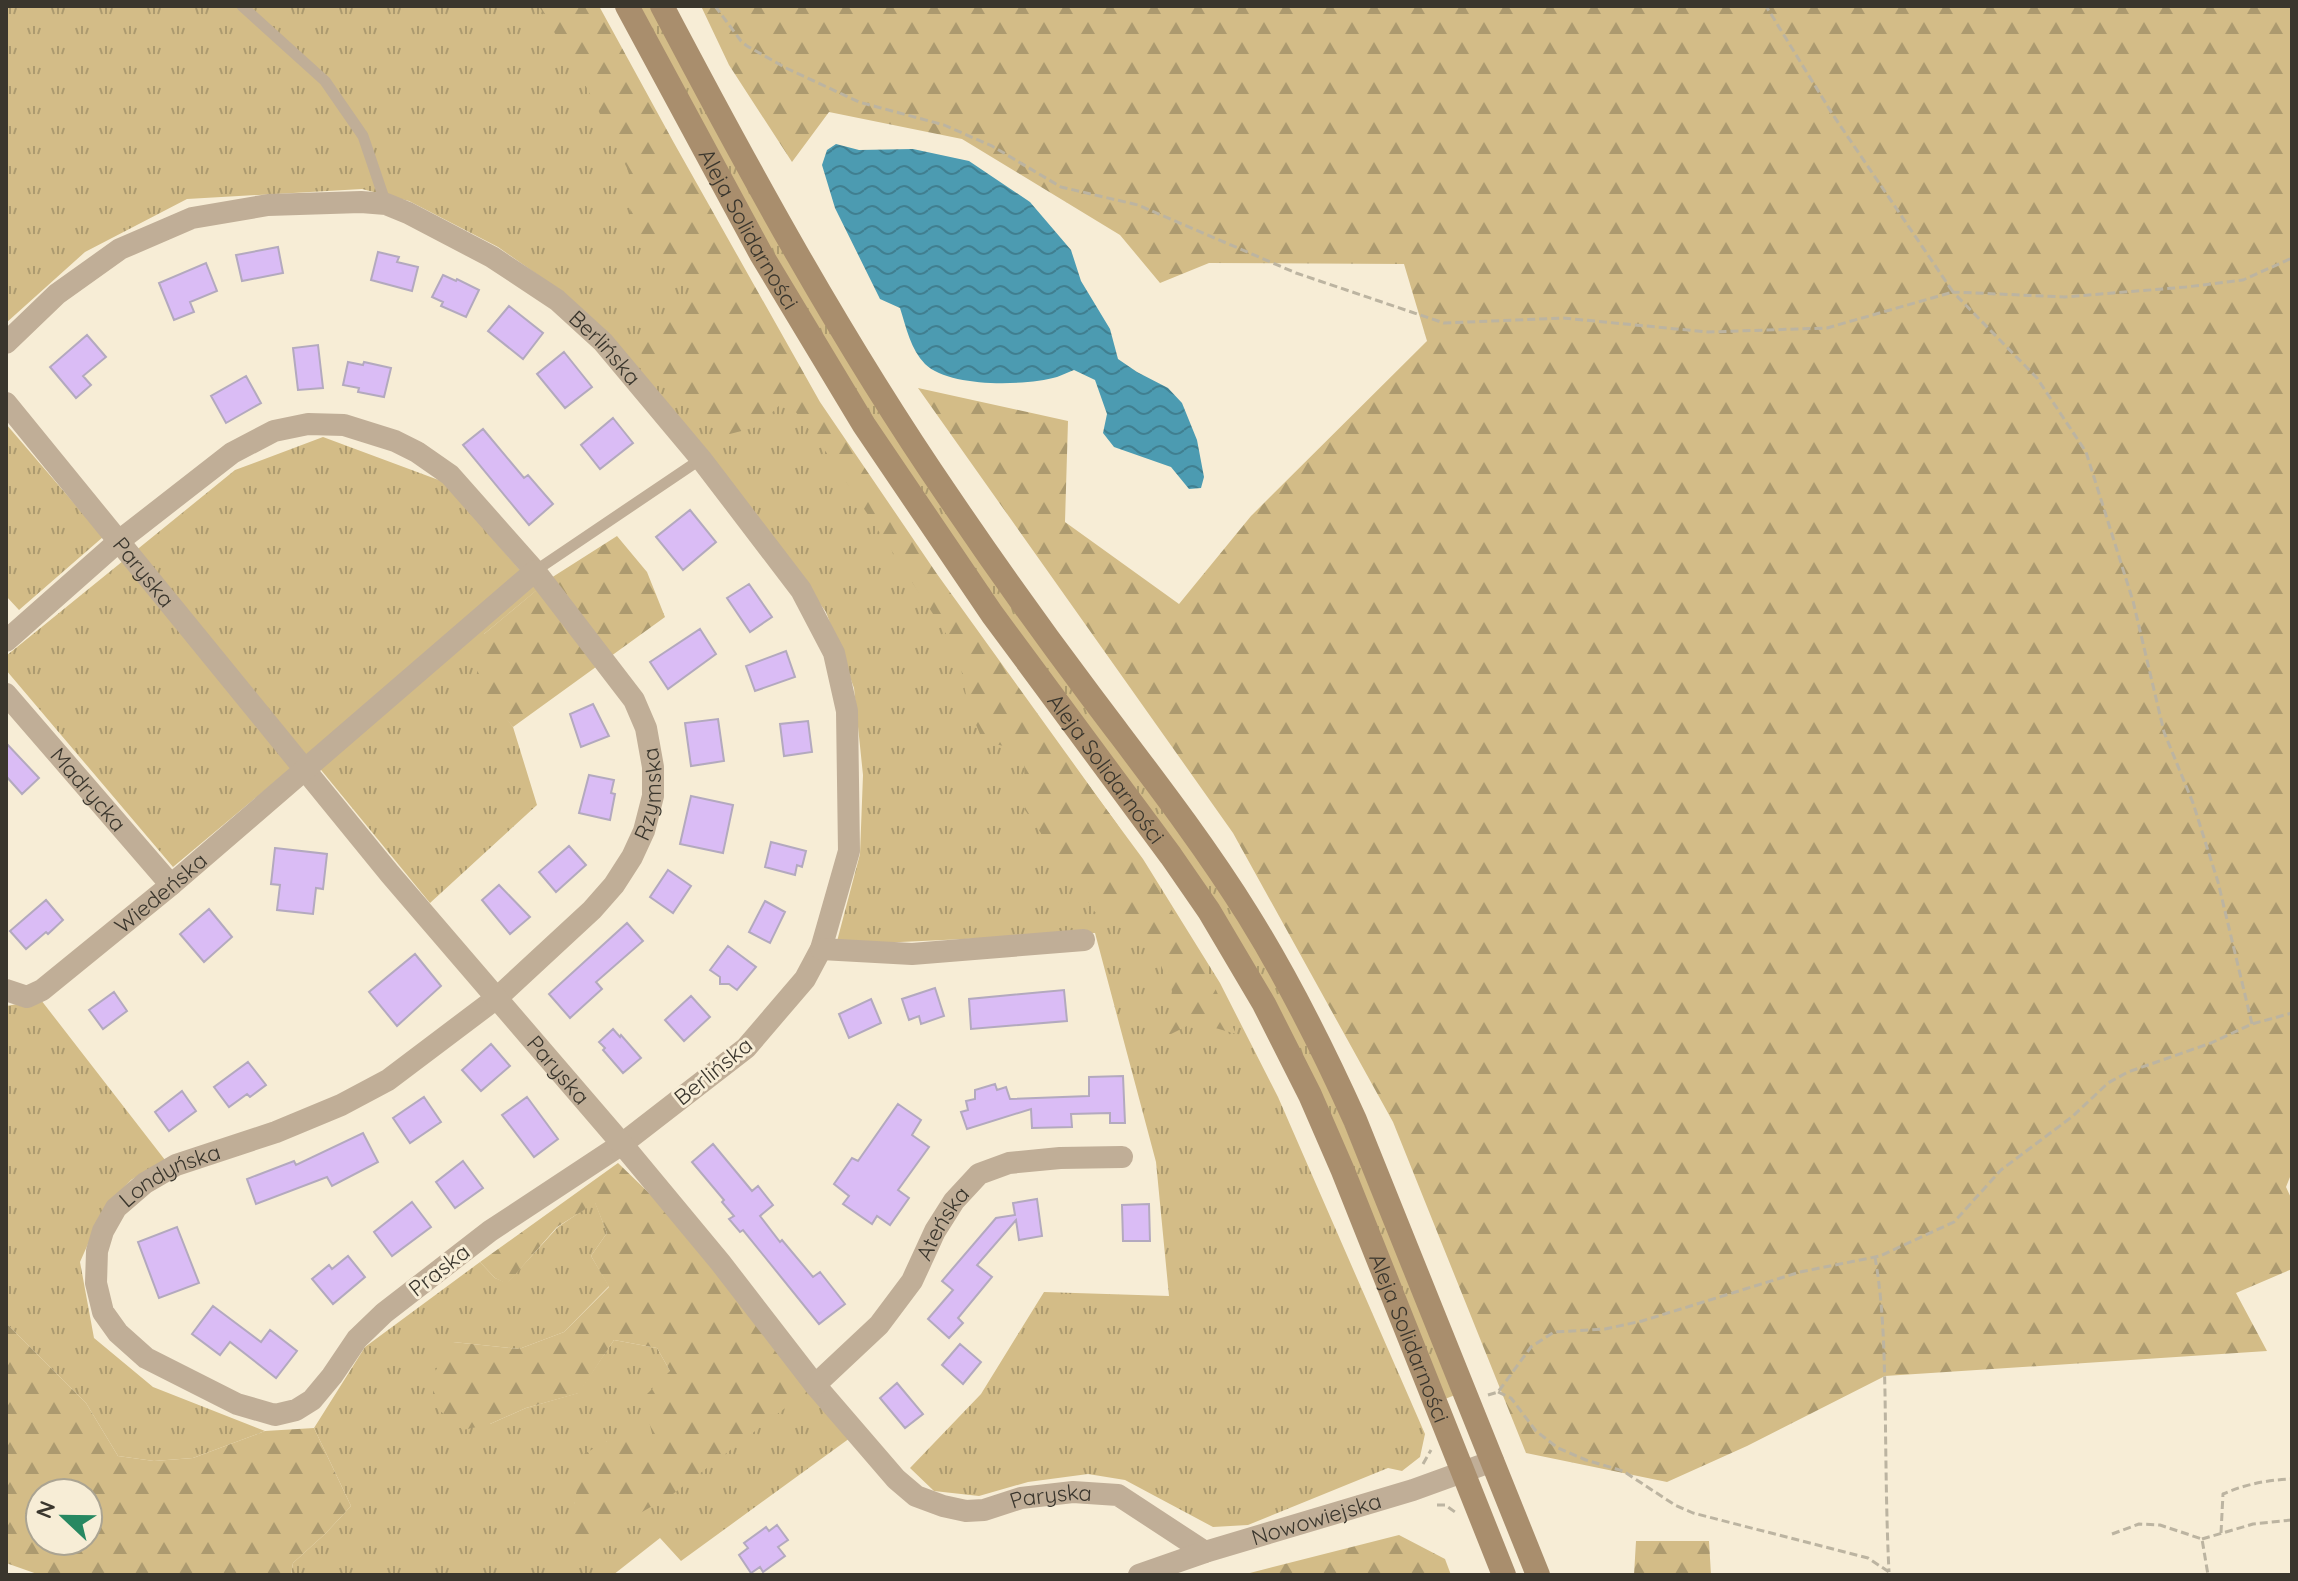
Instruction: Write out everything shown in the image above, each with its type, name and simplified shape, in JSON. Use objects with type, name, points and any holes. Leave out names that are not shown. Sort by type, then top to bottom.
[{"type":"main road","name":"Aleja Solidarności","points":[[627,6],[761,254],[864,425],[992,614],[1171,856],[1250,979],[1294,1063],[1343,1171],[1504,1575]]},
{"type":"main road","name":"Aleja Solidarności","points":[[662,6],[787,237],[889,407],[1016,595],[1219,870],[1276,962],[1322,1047],[1355,1120],[1538,1575]]},
{"type":"street","name":"Berlińska","points":[[6,343],[57,294],[120,249],[192,218],[268,205],[386,204],[492,257],[557,300],[603,342],[701,459],[801,590],[834,653],[847,711],[849,851],[821,949],[797,990],[746,1048],[622,1144]]},
{"type":"street","name":"Paryska","points":[[6,403],[390,874],[622,1144],[720,1262],[815,1385],[896,1479],[916,1496],[966,1511],[984,1510],[1021,1498],[1073,1492],[1118,1495],[1205,1552]]},
{"type":"street","name":"Rzymska","points":[[119,541],[232,453],[274,431],[308,424],[344,425],[395,441],[450,475],[535,571],[634,700],[646,728],[653,767],[653,796],[644,831],[614,885],[592,910],[498,997]]},
{"type":"street","points":[[6,641],[119,541]]},
{"type":"street","points":[[305,769],[535,571]]},
{"type":"street","name":"Madrycka","points":[[6,694],[171,885]]},
{"type":"street","name":"Wiedeńska","points":[[6,990],[27,997],[42,990],[171,885],[305,769]]},
{"type":"street","points":[[821,949],[912,954],[1084,940]]},
{"type":"street","name":"Londyńska","points":[[275,1415],[237,1404],[176,1374],[146,1358],[118,1333],[103,1312],[96,1283],[97,1251],[103,1231],[116,1208],[145,1183],[176,1165],[276,1132],[341,1105],[388,1080],[498,997]]},
{"type":"street","name":"Praska","points":[[275,1415],[296,1410],[312,1400],[357,1339],[384,1313],[490,1231],[622,1144]]},
{"type":"street","name":"Ateńska","points":[[815,1385],[879,1325],[912,1281],[935,1231],[954,1201],[979,1174],[1009,1163],[1122,1157]]},
{"type":"street","name":"Nowowiejska","points":[[1139,1575],[1493,1461]]},
{"type":"lane","points":[[242,6],[325,81],[363,136],[386,204]]},
{"type":"lane","points":[[535,571],[701,459]]},
{"type":"path","points":[[715,6],[747,46],[859,102],[944,125],[992,146],[1061,187],[1138,205],[1296,273],[1444,323],[1563,318],[1708,332],[1827,328],[1953,292],[2065,297],[2186,287],[2243,280],[2292,258]]},
{"type":"path","points":[[1766,6],[1833,115],[1953,292],[2037,378],[2086,452],[2133,601],[2164,732],[2193,803],[2218,882],[2252,1024]]},
{"type":"path","points":[[1484,1396],[1498,1392],[1531,1347],[1554,1332],[1605,1329],[1642,1321],[1800,1272],[1875,1257],[1954,1222],[2001,1170],[2073,1116],[2108,1083],[2128,1072],[2211,1043],[2252,1024],[2292,1013]]},
{"type":"path","points":[[1875,1257],[1882,1294],[1884,1331],[1889,1574]]},
{"type":"path","points":[[1498,1392],[1511,1398],[1536,1431],[1558,1448],[1623,1471],[1675,1505],[1693,1513],[1868,1558],[1889,1574]]},
{"type":"path","points":[[1421,1471],[1432,1441]]},
{"type":"path","points":[[2221,1533],[2223,1494],[2245,1485],[2292,1479]]},
{"type":"path","points":[[2112,1534],[2139,1524],[2160,1525],[2202,1539],[2253,1524],[2292,1520]]},
{"type":"path","points":[[2202,1539],[2208,1575]]},
{"type":"green space","points":[[6,6],[573,6],[780,367],[1143,859],[1220,983],[1278,1097],[1425,1434],[1420,1457],[1402,1471],[1388,1468],[1248,1525],[1213,1527],[1125,1480],[1088,1474],[1028,1482],[979,1496],[934,1491],[910,1468],[981,1394],[1044,1292],[1169,1296],[1156,1162],[1095,933],[836,945],[860,854],[863,775],[854,688],[826,612],[711,457],[558,289],[498,247],[409,201],[362,189],[187,199],[85,252],[6,323]]},
{"type":"green space","points":[[539,6],[599,6],[820,402],[937,574],[1117,824],[1200,955],[1236,1034],[1195,1022],[1165,1037],[1172,991],[1156,954],[1134,931],[1095,912],[1025,810],[1024,751],[983,741],[968,706],[958,652],[832,460],[786,399],[757,427],[722,436],[640,352],[652,326],[699,294],[681,270],[628,237],[633,180],[588,90]]},
{"type":"green space","points":[[639,6],[650,6],[732,159],[1162,808],[1226,899],[1268,968],[1329,1087],[1455,1395],[1445,1399],[1336,1129],[1000,608],[872,419],[770,248]]},
{"type":"green space","points":[[701,6],[2292,6],[2292,1172],[2286,1187],[2292,1200],[2292,1269],[2236,1293],[2267,1351],[1885,1376],[1747,1446],[1667,1482],[1526,1453],[1393,1122],[1233,833],[918,388],[1068,421],[1065,522],[1179,604],[1251,516],[1427,341],[1404,264],[1209,263],[1160,283],[1120,235],[962,139],[829,112],[792,162],[729,65]]},
{"type":"green space","points":[[6,424],[103,537],[19,610],[6,596]]},
{"type":"green space","points":[[323,437],[444,482],[537,590],[484,634],[497,706],[513,727],[537,805],[430,903],[308,754],[173,867],[6,670],[6,656],[235,470]]},
{"type":"green space","points":[[617,536],[647,572],[665,617],[513,727],[475,684],[484,634],[551,578]]},
{"type":"green space","points":[[41,1000],[165,1160],[131,1180],[103,1210],[80,1262],[94,1338],[153,1387],[265,1431],[193,1458],[154,1461],[118,1456],[86,1403],[6,1323],[6,1006]]},
{"type":"green space","points":[[618,1163],[678,1221],[810,1389],[673,1494],[582,1547],[571,1530],[584,1454],[607,1441],[654,1441],[643,1398],[670,1371],[657,1348],[614,1340],[579,1393],[526,1408],[490,1424],[463,1430],[433,1405],[433,1375],[453,1342],[519,1349],[564,1332],[609,1287],[591,1256],[607,1233],[595,1203],[557,1227],[507,1284],[495,1278],[480,1262]]},
{"type":"green space","points":[[595,1202],[607,1233],[591,1256],[609,1286],[564,1332],[519,1349],[453,1342],[490,1424],[526,1408],[578,1393],[614,1340],[657,1348],[670,1371],[655,1441],[607,1441],[574,1504],[810,1389],[850,1438],[681,1561],[660,1538],[613,1575],[291,1575],[293,1563],[351,1506],[314,1428],[365,1347],[480,1262],[495,1278],[507,1283],[558,1227]]},
{"type":"green space","points":[[6,1323],[86,1403],[118,1456],[154,1461],[193,1458],[265,1431],[314,1428],[351,1506],[293,1563],[291,1575],[40,1575],[6,1563]]},
{"type":"green space","points":[[1399,1535],[1445,1559],[1451,1575],[1242,1575]]},
{"type":"green space","points":[[1636,1541],[1709,1541],[1711,1575],[1634,1575]]},
{"type":"water","points":[[836,144],[859,150],[913,149],[969,161],[1030,202],[1071,250],[1081,281],[1110,329],[1118,359],[1168,388],[1182,403],[1197,440],[1204,477],[1201,488],[1189,489],[1171,467],[1114,447],[1103,433],[1107,414],[1095,380],[1074,370],[1043,380],[988,383],[952,377],[925,364],[913,345],[900,308],[880,299],[835,208],[822,165],[827,150]]},
{"type":"building","points":[[278,247],[283,273],[242,281],[236,255]]},
{"type":"building","points":[[378,252],[399,257],[397,262],[418,267],[412,291],[371,280]]},
{"type":"building","points":[[206,263],[217,291],[190,302],[194,312],[174,320],[159,283]]},
{"type":"building","points":[[443,275],[479,290],[466,317],[441,306],[443,302],[432,297]]},
{"type":"building","points":[[509,306],[543,333],[523,359],[488,331]]},
{"type":"building","points":[[87,335],[106,357],[83,376],[91,385],[76,398],[50,367]]},
{"type":"building","points":[[318,345],[323,388],[298,390],[293,348]]},
{"type":"building","points":[[564,352],[592,387],[565,408],[537,374]]},
{"type":"building","points":[[348,362],[391,368],[384,397],[358,392],[359,388],[343,385]]},
{"type":"building","points":[[246,376],[261,403],[226,423],[211,396]]},
{"type":"building","points":[[613,418],[633,443],[600,469],[581,445]]},
{"type":"building","points":[[483,429],[524,478],[528,475],[553,504],[529,525],[463,445]]},
{"type":"building","points":[[690,510],[716,542],[683,570],[656,537]]},
{"type":"building","points":[[749,584],[772,617],[750,632],[727,598]]},
{"type":"building","points":[[700,629],[716,654],[668,689],[650,662]]},
{"type":"building","points":[[786,651],[795,677],[755,691],[746,666]]},
{"type":"building","points":[[593,704],[609,736],[581,747],[570,714]]},
{"type":"building","points":[[718,719],[724,761],[691,766],[685,723]]},
{"type":"building","points":[[808,721],[812,752],[784,756],[780,724]]},
{"type":"building","points":[[6,743],[39,778],[22,794],[6,776]]},
{"type":"building","points":[[589,775],[614,780],[610,820],[579,813]]},
{"type":"building","points":[[691,796],[733,805],[723,853],[680,844]]},
{"type":"building","points":[[771,842],[806,851],[802,867],[797,865],[795,875],[765,867]]},
{"type":"building","points":[[569,846],[586,865],[556,892],[539,872]]},
{"type":"building","points":[[275,848],[327,854],[323,889],[316,888],[313,914],[277,910],[280,885],[271,884]]},
{"type":"building","points":[[668,870],[691,886],[673,913],[650,897]]},
{"type":"building","points":[[499,885],[530,917],[510,934],[482,900]]},
{"type":"building","points":[[46,900],[63,920],[26,949],[10,931]]},
{"type":"building","points":[[765,901],[785,912],[770,943],[749,932]]},
{"type":"building","points":[[209,909],[232,937],[204,962],[180,934]]},
{"type":"building","points":[[627,923],[643,941],[596,982],[602,989],[570,1018],[549,994]]},
{"type":"building","points":[[728,946],[756,967],[737,990],[729,984],[720,984],[720,977],[710,970]]},
{"type":"building","points":[[415,954],[441,986],[397,1026],[369,992]]},
{"type":"building","points":[[935,988],[944,1016],[921,1024],[919,1016],[909,1020],[902,999]]},
{"type":"building","points":[[1064,990],[1067,1021],[971,1029],[969,999]]},
{"type":"building","points":[[114,992],[127,1011],[103,1029],[89,1010]]},
{"type":"building","points":[[691,996],[710,1017],[684,1041],[665,1020]]},
{"type":"building","points":[[871,999],[881,1023],[849,1038],[839,1014]]},
{"type":"building","points":[[613,1029],[641,1058],[623,1073],[599,1042]]},
{"type":"building","points":[[491,1044],[510,1066],[481,1091],[462,1070]]},
{"type":"building","points":[[248,1062],[266,1085],[229,1107],[214,1087]]},
{"type":"building","points":[[1123,1076],[1125,1123],[1110,1123],[1110,1113],[1071,1114],[1072,1127],[1032,1128],[1031,1109],[967,1129],[961,1112],[968,1110],[966,1101],[975,1099],[975,1090],[995,1084],[997,1090],[1006,1087],[1010,1099],[1089,1096],[1089,1077]]},
{"type":"building","points":[[182,1091],[196,1111],[169,1131],[155,1112]]},
{"type":"building","points":[[424,1097],[441,1122],[410,1143],[393,1118]]},
{"type":"building","points":[[527,1097],[558,1139],[534,1157],[502,1115]]},
{"type":"building","points":[[898,1104],[921,1120],[912,1135],[929,1147],[898,1190],[909,1198],[890,1225],[877,1216],[872,1224],[843,1204],[849,1196],[834,1184],[852,1158],[858,1161]]},
{"type":"building","points":[[363,1133],[378,1162],[332,1186],[327,1177],[256,1204],[247,1179],[294,1161],[296,1165]]},
{"type":"building","points":[[713,1144],[752,1191],[758,1186],[773,1205],[760,1216],[780,1242],[782,1240],[813,1277],[820,1272],[845,1304],[819,1324],[743,1230],[740,1232],[729,1219],[734,1216],[722,1202],[724,1200],[692,1162]]},
{"type":"building","points":[[463,1161],[483,1188],[455,1208],[436,1182]]},
{"type":"building","points":[[1037,1199],[1042,1236],[1019,1240],[1016,1220],[977,1265],[992,1277],[958,1318],[963,1323],[949,1338],[928,1319],[953,1290],[942,1281],[996,1218],[1015,1215],[1013,1203]]},
{"type":"building","points":[[412,1202],[431,1227],[392,1256],[374,1232]]},
{"type":"building","points":[[1149,1204],[1150,1241],[1123,1241],[1122,1205]]},
{"type":"building","points":[[177,1227],[199,1283],[159,1298],[138,1242]]},
{"type":"building","points":[[348,1256],[365,1277],[333,1304],[312,1279],[329,1265],[332,1269]]},
{"type":"building","points":[[213,1306],[261,1342],[270,1330],[297,1351],[276,1378],[230,1342],[220,1355],[192,1334]]},
{"type":"building","points":[[960,1344],[981,1362],[963,1384],[942,1365]]},
{"type":"building","points":[[897,1383],[923,1414],[905,1428],[880,1398]]},
{"type":"building","points":[[777,1525],[788,1540],[778,1547],[785,1556],[763,1572],[760,1567],[751,1573],[739,1555],[748,1548],[744,1543],[766,1527],[769,1531]]}]
